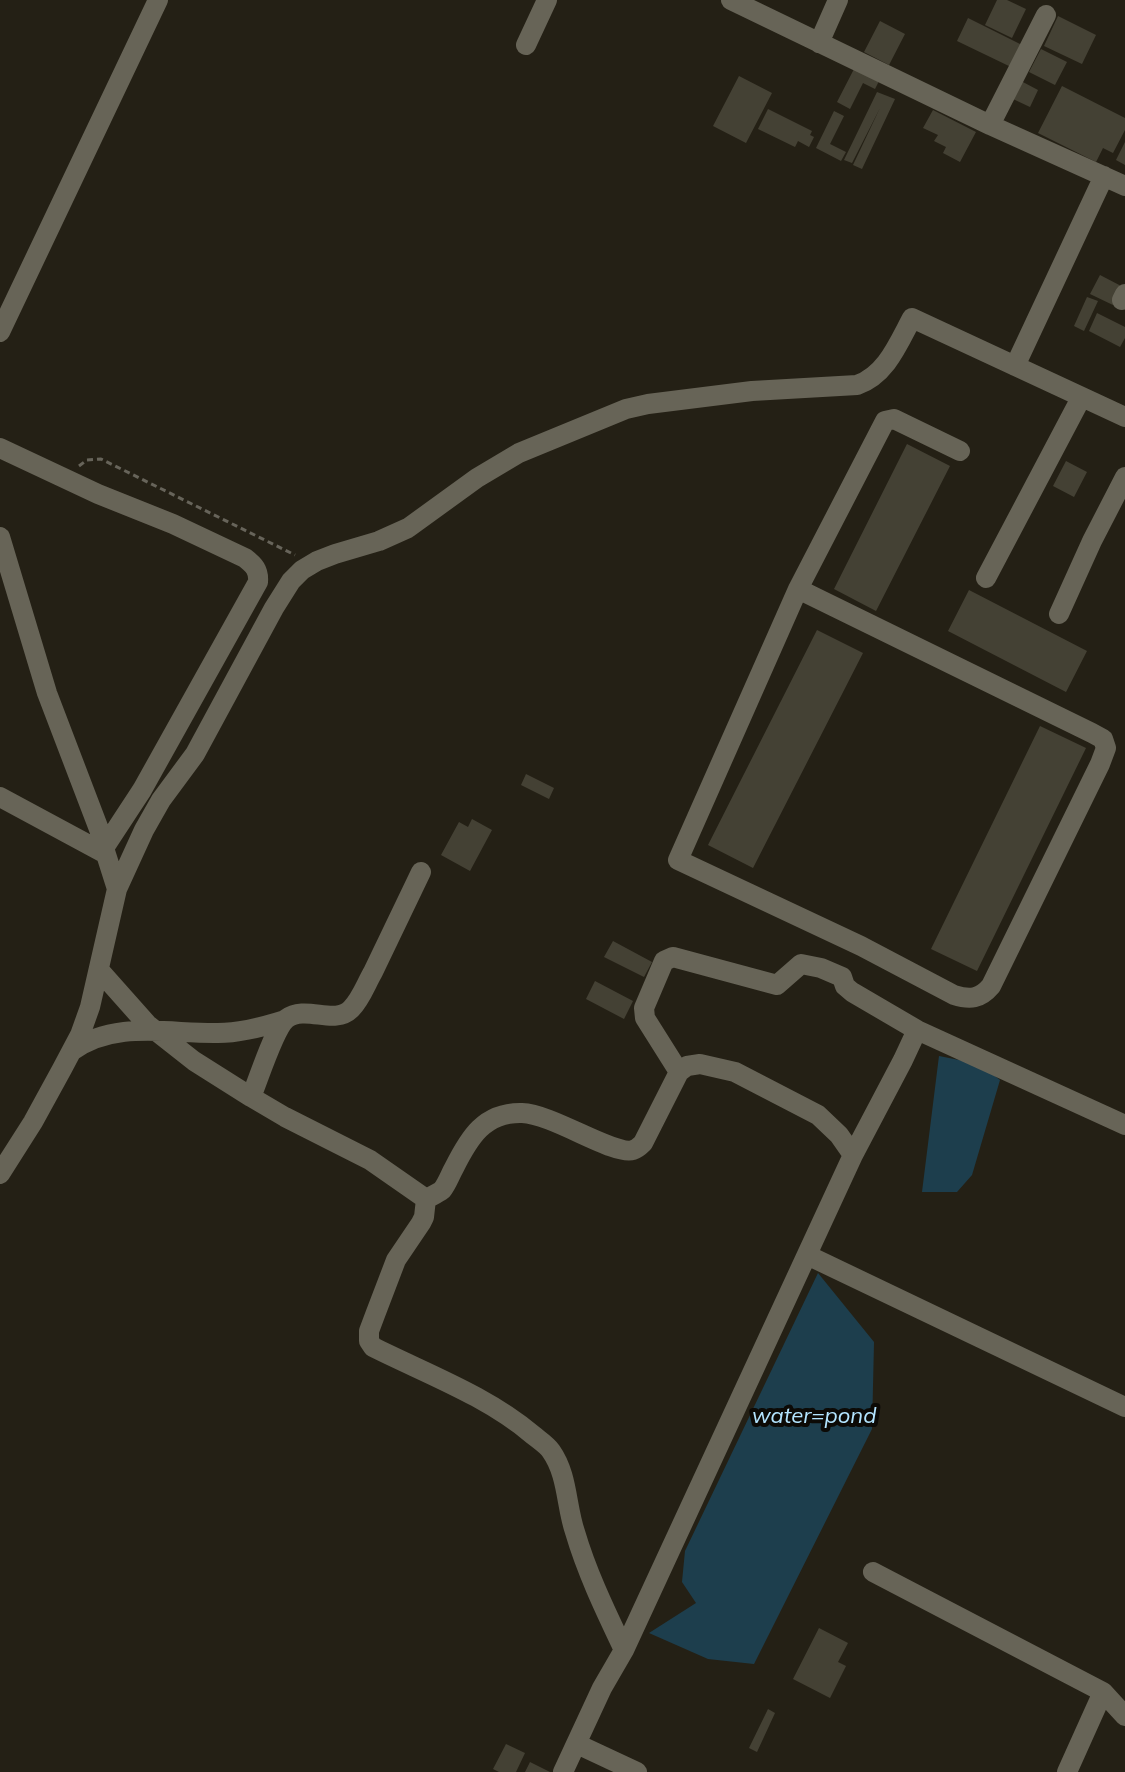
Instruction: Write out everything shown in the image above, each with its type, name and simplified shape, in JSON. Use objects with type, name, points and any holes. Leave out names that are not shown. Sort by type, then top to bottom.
[{"type":"street","points":[[0,332],[158,0]]},
{"type":"street","points":[[526,45],[547,0]]},
{"type":"street","points":[[732,0],[990,125],[1125,186]]},
{"type":"street","points":[[819,43],[838,0]]},
{"type":"street","points":[[990,125],[1046,15]]},
{"type":"street","points":[[1015,366],[1104,176]]},
{"type":"street","points":[[0,1174],[33,1122],[80,1035],[90,1007],[117,889],[144,830],[161,800],[195,754],[274,608],[302,570],[335,554],[379,541],[408,528],[477,478],[519,453],[626,409],[752,391],[842,388],[869,381],[886,364],[912,318],[1125,417]]},
{"type":"street","points":[[986,578],[1081,398]]},
{"type":"street","points":[[798,589],[1103,739],[1105,755],[1094,778],[991,986],[977,998],[966,999],[954,995],[861,946],[678,860],[798,589],[885,421],[894,419],[960,451]]},
{"type":"street","points":[[0,448],[245,558],[259,573],[258,582],[209,671],[105,849]]},
{"type":"street","points":[[1059,614],[1125,477]]},
{"type":"street","points":[[0,537],[47,693],[117,889]]},
{"type":"street","points":[[0,797],[105,849]]},
{"type":"street","points":[[72,1051],[99,1036],[123,1032],[218,1033],[252,1030],[303,1013],[346,1013],[353,1007],[379,959],[421,872]]},
{"type":"street","points":[[821,968],[837,935]]},
{"type":"street","points":[[842,977],[861,946]]},
{"type":"street","points":[[679,1072],[645,1018],[644,1008],[664,961],[680,958],[777,985],[801,964],[842,977],[845,986],[852,992],[917,1030],[1125,1125]]},
{"type":"street","points":[[99,970],[147,1024],[194,1061],[285,1117],[362,1156],[426,1199]]},
{"type":"street","points":[[251,1097],[285,1020]]},
{"type":"street","points":[[563,1772],[602,1688],[624,1650],[853,1155],[917,1030]]},
{"type":"street","points":[[426,1199],[440,1192],[466,1143],[476,1131],[509,1114],[543,1117],[622,1151],[636,1149],[643,1143],[679,1072],[687,1066],[700,1064],[735,1072],[818,1115],[839,1135],[853,1155]]},
{"type":"street","points":[[426,1199],[424,1217],[396,1260],[369,1331],[369,1341],[373,1347],[489,1404],[516,1421],[551,1450],[564,1482],[581,1553],[624,1650]]},
{"type":"street","points":[[807,1255],[1125,1407]]},
{"type":"street","points":[[873,1572],[1103,1692],[1125,1716]]},
{"type":"street","points":[[1067,1772],[1103,1692]]},
{"type":"street","points":[[577,1744],[637,1772]]},
{"type":"path","points":[[63,477],[87,460],[101,459],[313,564]]},
{"type":"water","points":[[939,1056],[979,1064],[1000,1080],[972,1175],[957,1192],[922,1192]]},
{"type":"water","name":"water=pond","points":[[818,1273],[874,1342],[872,1429],[754,1664],[708,1659],[649,1633],[696,1603],[682,1582],[685,1551]]},
{"type":"building","points":[[997,0],[1007,0],[1026,9],[1012,38],[985,25]]},
{"type":"building","points":[[1058,16],[1096,35],[1082,64],[1044,46]]},
{"type":"building","points":[[968,18],[1022,45],[1011,67],[957,41]]},
{"type":"building","points":[[880,21],[905,34],[889,65],[864,52]]},
{"type":"building","points":[[1041,49],[1067,62],[1055,85],[1029,72]]},
{"type":"building","points":[[854,69],[879,81],[875,89],[863,83],[850,109],[837,102]]},
{"type":"building","points":[[739,76],[772,93],[746,143],[713,126]]},
{"type":"building","points":[[1021,81],[1038,90],[1030,107],[1013,99]]},
{"type":"building","points":[[1062,86],[1125,118],[1125,130],[1113,153],[1103,148],[1096,162],[1038,133]]},
{"type":"building","points":[[877,92],[895,99],[862,169],[853,165],[880,108],[852,163],[844,160]]},
{"type":"building","points":[[768,109],[812,131],[810,135],[814,137],[809,147],[798,141],[795,147],[758,129]]},
{"type":"building","points":[[933,110],[976,132],[960,162],[943,153],[946,147],[934,141],[938,135],[923,128]]},
{"type":"building","points":[[834,111],[844,116],[830,144],[846,152],[841,161],[816,148]]},
{"type":"building","points":[[1125,142],[1125,165],[1116,160]]},
{"type":"building","points":[[1100,275],[1125,288],[1115,306],[1090,294]]},
{"type":"building","points":[[1087,297],[1098,301],[1084,331],[1074,326]]},
{"type":"building","points":[[1097,313],[1125,327],[1125,338],[1120,347],[1089,331]]},
{"type":"building","points":[[907,444],[950,466],[876,611],[834,589]]},
{"type":"building","points":[[1066,461],[1087,472],[1074,497],[1053,486]]},
{"type":"building","points":[[969,590],[1087,651],[1066,692],[948,631]]},
{"type":"building","points":[[817,630],[863,653],[753,868],[708,845]]},
{"type":"building","points":[[1040,726],[1086,748],[977,971],[931,949]]},
{"type":"building","points":[[526,774],[554,788],[549,799],[521,785]]},
{"type":"building","points":[[472,819],[492,830],[470,871],[441,855],[459,822],[468,827]]},
{"type":"building","points":[[613,941],[652,962],[644,977],[604,957]]},
{"type":"building","points":[[595,981],[633,1001],[624,1019],[586,999]]},
{"type":"building","points":[[819,1628],[848,1643],[838,1662],[846,1666],[830,1698],[793,1679]]},
{"type":"building","points":[[768,1709],[775,1713],[757,1752],[749,1748]]},
{"type":"building","points":[[506,1744],[525,1753],[516,1772],[493,1769]]},
{"type":"building","points":[[530,1762],[550,1772],[525,1772]]}]
